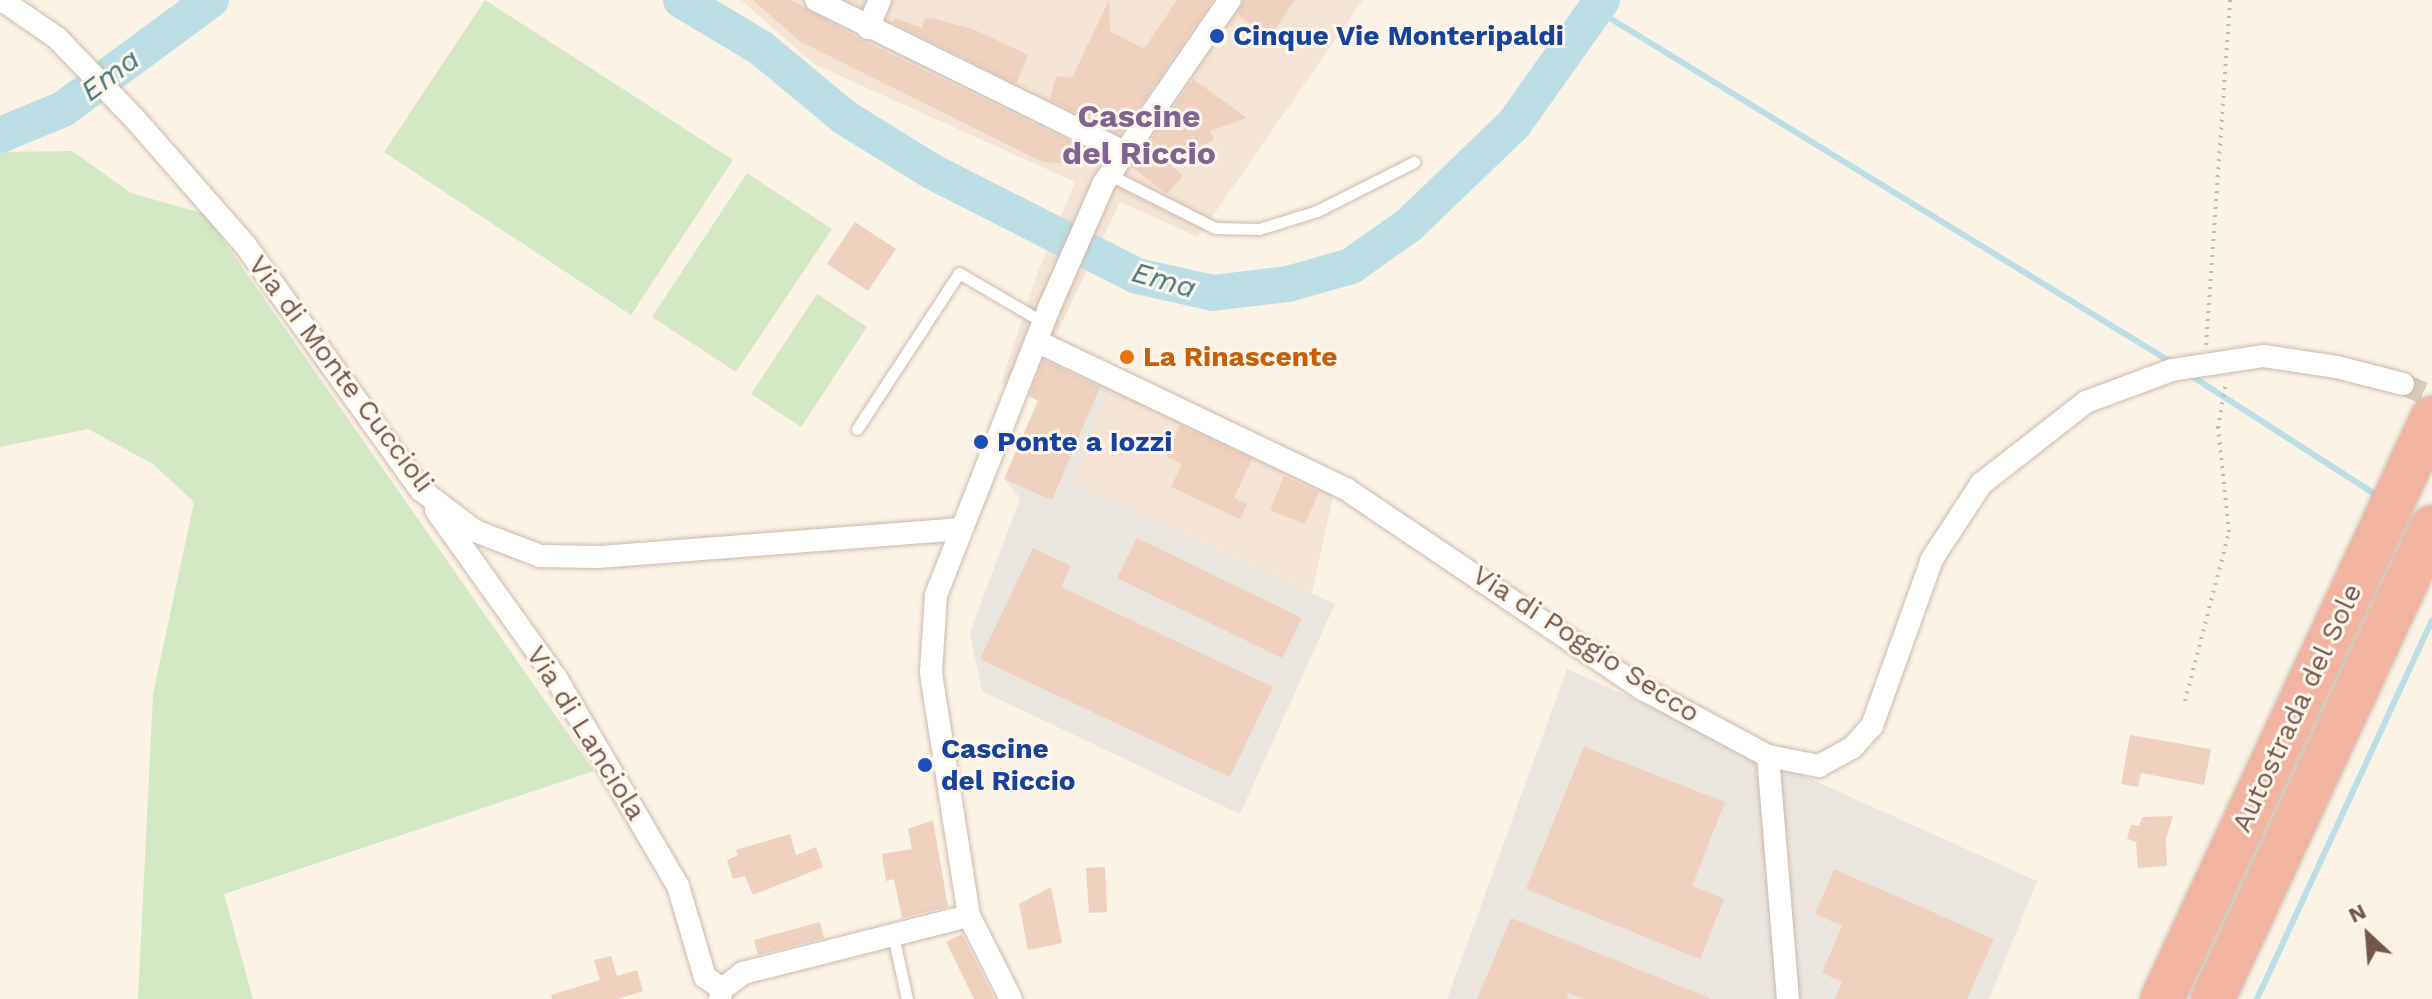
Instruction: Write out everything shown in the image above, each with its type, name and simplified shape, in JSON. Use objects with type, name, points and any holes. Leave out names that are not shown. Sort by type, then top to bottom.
[{"type":"highway","name":"Autostrada del Sole","points":[[2162,999],[2432,418]]},
{"type":"highway","name":"Autostrada del Sole","points":[[2213,999],[2432,527]]},
{"type":"street","name":"Via di Monte Cuccioli","points":[[2,0],[57,38],[135,119],[246,246],[421,490],[475,531],[540,556],[599,557],[961,529]]},
{"type":"street","points":[[816,0],[1123,152]]},
{"type":"street","points":[[868,28],[880,0]]},
{"type":"street","points":[[1011,999],[969,916],[931,672],[936,595],[1043,324],[1107,179],[1230,0]]},
{"type":"street","name":"Via di Poggio Secco","points":[[1043,324],[1346,489],[1643,689],[1768,756],[1819,766],[1852,748],[1872,726],[1932,559],[1993,474],[2086,402],[2172,370],[2230,359],[2290,357],[2403,384]]},
{"type":"street","name":"Via di Lanciola","points":[[421,490],[556,678],[678,886],[705,977],[721,994],[743,973],[969,916]]},
{"type":"street","points":[[1768,756],[1788,999]]},
{"type":"lane","points":[[1107,179],[1215,228],[1259,229],[1317,211],[1414,162]]},
{"type":"lane","points":[[857,429],[959,273],[1043,324]]},
{"type":"lane","points":[[893,935],[907,999]]},
{"type":"path","points":[[2206,363],[2230,0]]},
{"type":"path","points":[[2185,701],[2229,532],[2218,428],[2230,359]]},
{"type":"shaded area","points":[[741,0],[1363,0],[1198,237],[1120,202],[1055,337],[1338,473],[1312,593],[1072,482],[1110,388],[1076,374],[1060,411],[1001,383],[1038,272],[1075,182],[814,64]]},
{"type":"shaded area","points":[[1076,374],[1111,389],[1072,482],[1335,604],[1240,814],[982,691],[970,633],[1020,498],[1004,479],[1038,401],[1060,410]]},
{"type":"shaded area","points":[[1567,669],[2037,881],[1989,999],[1447,999]]},
{"type":"green space","points":[[485,0],[733,160],[631,315],[384,152]]},
{"type":"green space","points":[[72,151],[131,193],[205,214],[594,771],[224,894],[253,999],[138,999],[153,694],[194,502],[153,464],[88,429],[0,447],[0,152]]},
{"type":"green space","points":[[747,173],[832,229],[736,372],[652,317]]},
{"type":"green space","points":[[817,294],[867,327],[801,427],[751,394]]},
{"type":"building","points":[[753,0],[791,0],[862,40],[1082,147],[1076,164],[1042,162],[801,42]]},
{"type":"building","points":[[1109,0],[1110,31],[1144,49],[1177,0],[1213,0],[1122,132],[1116,133],[1050,100],[1056,76],[1072,78]]},
{"type":"building","points":[[1244,0],[1295,0],[1270,37],[1237,15]]},
{"type":"building","points":[[895,18],[922,28],[925,19],[931,18],[973,29],[1028,55],[1016,84],[894,23]]},
{"type":"building","points":[[1193,79],[1247,118],[1210,131],[1214,140],[1168,163],[1183,176],[1167,194],[1132,167]]},
{"type":"building","points":[[855,222],[896,249],[868,291],[827,264]]},
{"type":"building","points":[[1044,360],[1100,387],[1052,500],[1004,479],[1038,401],[1029,396]]},
{"type":"building","points":[[1180,425],[1252,459],[1234,498],[1247,504],[1240,519],[1171,487],[1182,464],[1167,457]]},
{"type":"building","points":[[1284,476],[1319,492],[1305,524],[1270,510]]},
{"type":"building","points":[[1137,538],[1302,618],[1282,658],[1117,578]]},
{"type":"building","points":[[1033,548],[1071,566],[1061,587],[1273,687],[1230,777],[980,659]]},
{"type":"building","points":[[2130,735],[2211,749],[2204,785],[2141,773],[2138,787],[2121,784]]},
{"type":"building","points":[[1584,747],[1725,802],[1692,886],[1724,899],[1700,959],[1526,889]]},
{"type":"building","points":[[2173,816],[2166,839],[2167,866],[2138,868],[2136,842],[2127,839],[2131,825],[2139,826],[2142,817]]},
{"type":"building","points":[[933,820],[948,907],[902,918],[894,879],[886,881],[882,854],[912,849],[908,829]]},
{"type":"building","points":[[790,834],[796,855],[816,847],[823,867],[753,895],[745,876],[733,879],[727,860],[738,855],[736,850]]},
{"type":"building","points":[[1105,867],[1107,912],[1089,913],[1086,868]]},
{"type":"building","points":[[1834,869],[1994,939],[1967,999],[1835,999],[1842,982],[1822,973],[1842,926],[1815,914]]},
{"type":"building","points":[[1051,887],[1062,943],[1028,950],[1019,904]]},
{"type":"building","points":[[1511,918],[1710,999],[1584,999],[1568,993],[1567,999],[1477,999]]},
{"type":"building","points":[[820,922],[824,938],[758,955],[754,940]]},
{"type":"building","points":[[962,934],[995,999],[974,999],[946,942]]},
{"type":"building","points":[[611,956],[617,976],[637,970],[643,991],[617,999],[552,999],[551,995],[600,980],[594,960]]},
{"type":"waterway","name":"Ema","points":[[0,135],[63,109],[211,0]]},
{"type":"waterway","name":"Ema","points":[[681,0],[761,48],[844,117],[931,171],[1137,276],[1213,293],[1288,284],[1351,266],[1409,225],[1514,124],[1602,0]]},
{"type":"waterway","points":[[1595,9],[2174,364]]},
{"type":"waterway","points":[[2190,375],[2379,497]]},
{"type":"waterway","points":[[2257,999],[2432,620]]},
{"type":"tunnel","points":[[2403,384],[2432,397]]},
{"type":"place","name":"Cinque Vie Monteripaldi","points":[[1217,36]]},
{"type":"place","name":"La Rinascente","points":[[1127,357]]},
{"type":"place","name":"Ponte a Iozzi","points":[[981,442]]},
{"type":"place","name":"Cascine del Riccio","points":[[925,765]]},
{"type":"district","name":"Cascine del Riccio","points":[[1139,136]]}]
